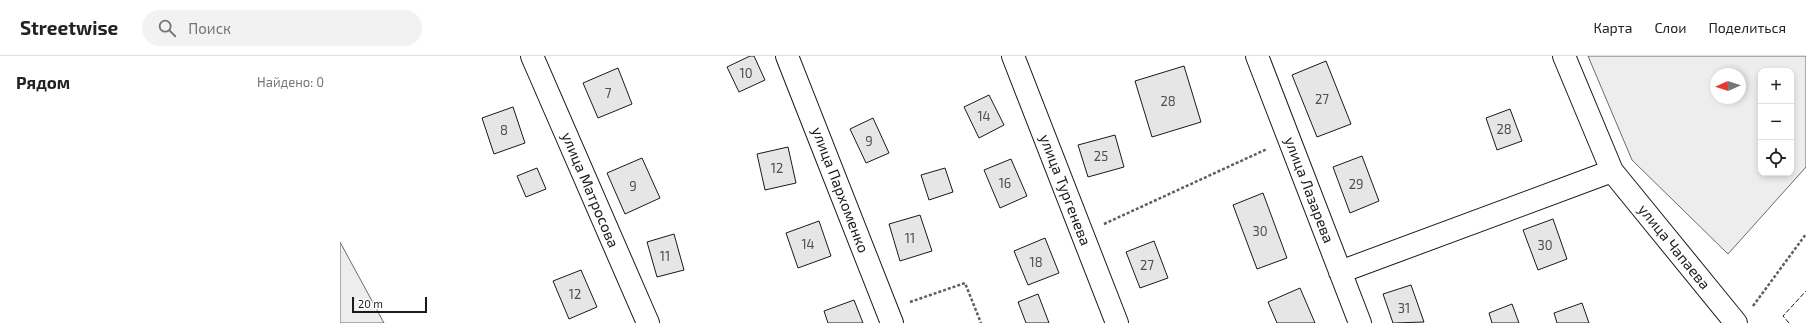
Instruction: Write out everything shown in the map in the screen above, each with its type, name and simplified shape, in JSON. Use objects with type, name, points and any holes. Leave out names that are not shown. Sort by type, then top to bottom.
[{"type":"street","name":"улица Матросова","points":[[532,56],[648,323]]},
{"type":"street","name":"улица Пархоменко","points":[[787,56],[889,316]]},
{"type":"street","name":"улица Тургенева","points":[[1013,56],[1117,323]]},
{"type":"street","name":"улица Лазарева","points":[[1257,56],[1360,323]]},
{"type":"street","name":"улица Чапаева","points":[[1564,56],[1612,171],[1743,317]]},
{"type":"street","points":[[1340,272],[1612,171]]},
{"type":"path","points":[[1082,234],[1289,138]]},
{"type":"path","points":[[1743,317],[1806,234]]},
{"type":"path","points":[[889,316],[965,283],[981,323]]},
{"type":"shaded area","points":[[1588,56],[1806,56],[1806,167],[1728,254],[1632,160]]},
{"type":"shaded area","points":[[340,242],[384,323],[340,323]]},
{"type":"building","points":[[750,56],[754,56],[765,80],[739,92],[727,67]]},
{"type":"building","points":[[1326,61],[1351,124],[1317,137],[1292,75]]},
{"type":"building","points":[[1184,66],[1201,122],[1152,137],[1135,81]]},
{"type":"building","points":[[618,68],[632,104],[598,118],[583,83]]},
{"type":"building","points":[[989,95],[1004,125],[979,138],[964,107]]},
{"type":"building","points":[[513,107],[525,143],[494,154],[482,118]]},
{"type":"building","points":[[1510,109],[1522,141],[1497,150],[1486,118]]},
{"type":"building","points":[[873,118],[889,153],[866,163],[850,129]]},
{"type":"building","points":[[1115,135],[1124,167],[1088,177],[1078,145]]},
{"type":"building","points":[[788,147],[796,183],[765,190],[757,154]]},
{"type":"building","points":[[1362,156],[1379,201],[1350,213],[1333,167]]},
{"type":"building","points":[[642,158],[660,198],[625,214],[607,173]]},
{"type":"building","points":[[1011,159],[1027,196],[1000,208],[984,170]]},
{"type":"building","points":[[537,168],[546,189],[526,197],[517,176]]},
{"type":"building","points":[[945,168],[953,192],[929,200],[921,175]]},
{"type":"building","points":[[1263,193],[1287,258],[1257,269],[1233,205]]},
{"type":"building","points":[[920,215],[932,251],[900,261],[889,224]]},
{"type":"building","points":[[1553,219],[1567,259],[1538,270],[1523,230]]},
{"type":"building","points":[[819,221],[831,256],[798,268],[786,233]]},
{"type":"building","points":[[674,234],[684,270],[657,277],[647,242]]},
{"type":"building","points":[[1045,238],[1059,273],[1028,285],[1014,251]]},
{"type":"building","points":[[1154,241],[1168,278],[1140,288],[1126,252]]},
{"type":"building","points":[[581,270],[597,307],[569,319],[553,281]]},
{"type":"building","points":[[1411,285],[1424,322],[1393,323],[1383,294]]},
{"type":"building","points":[[1300,288],[1315,323],[1277,323],[1268,302]]},
{"type":"building","points":[[1038,294],[1049,323],[1026,323],[1018,302]]},
{"type":"building","points":[[854,300],[863,323],[828,323],[824,311]]},
{"type":"building","points":[[1582,303],[1589,323],[1557,323],[1554,313]]},
{"type":"building","points":[[1512,304],[1519,323],[1492,323],[1489,313]]},
{"type":"fence","points":[[1789,323],[1783,316],[1806,291]]}]
